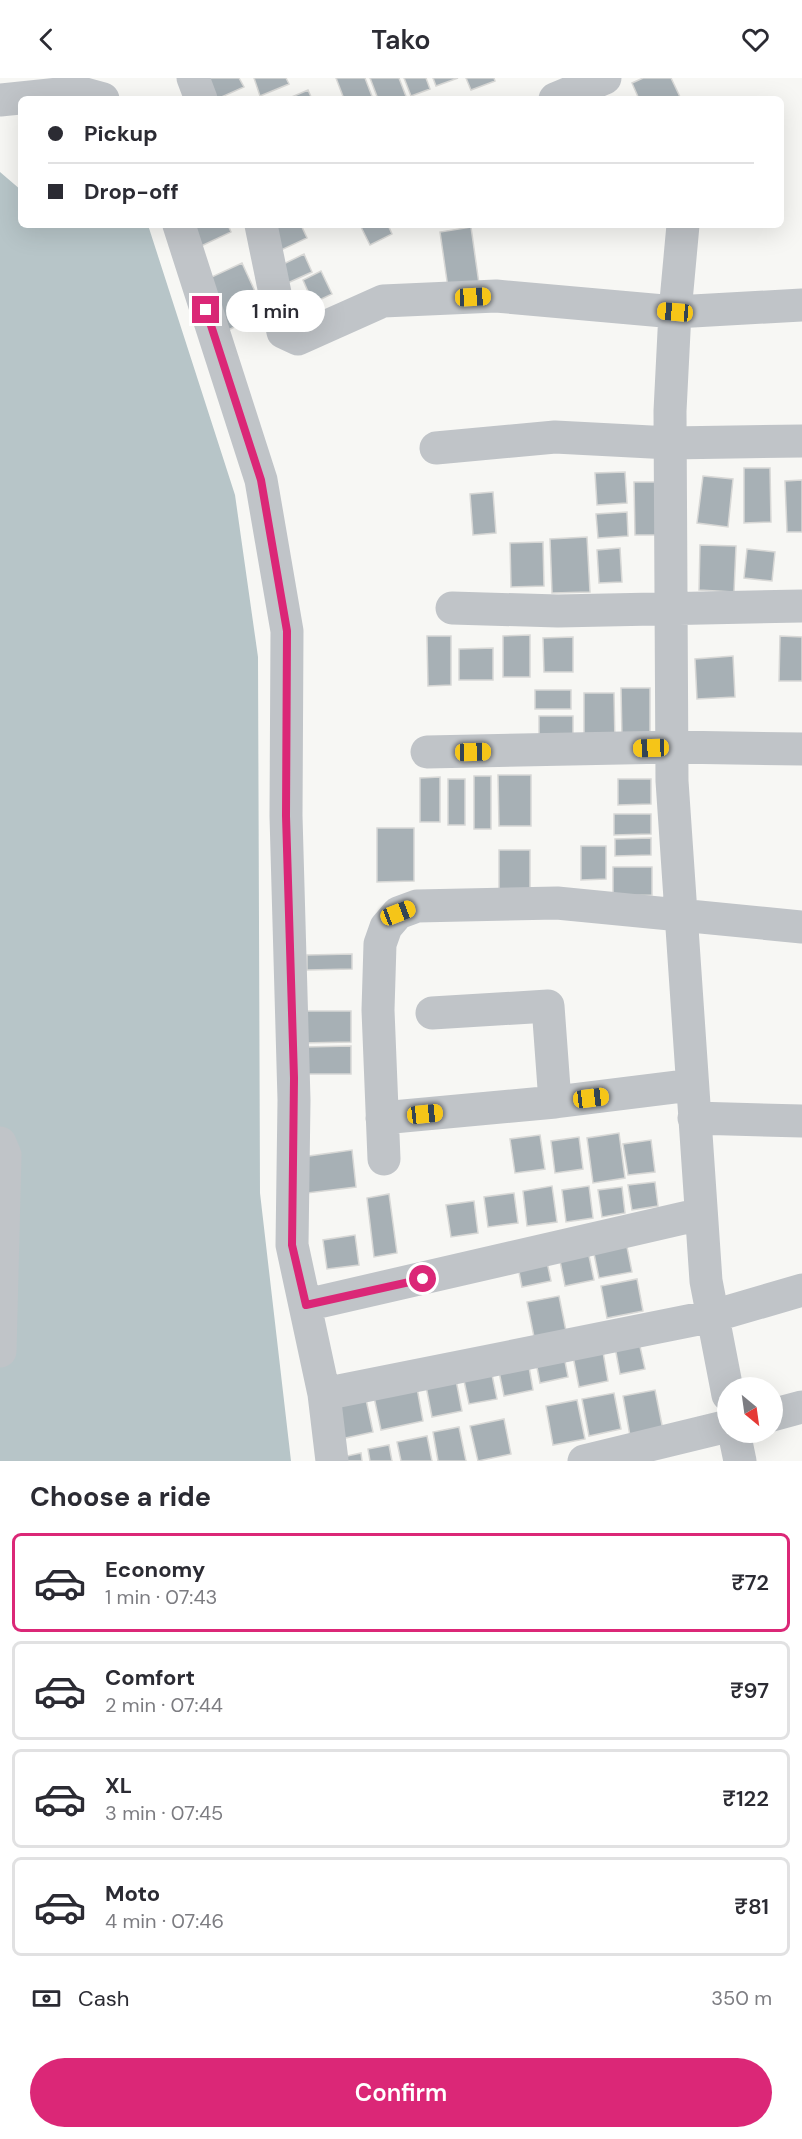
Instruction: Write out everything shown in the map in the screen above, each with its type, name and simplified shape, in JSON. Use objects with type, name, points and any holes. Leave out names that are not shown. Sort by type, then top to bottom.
[{"type":"street","points":[[193,78],[200,96]]},
{"type":"street","points":[[562,96],[605,78]]},
{"type":"street","points":[[39,96],[78,92],[92,96]]},
{"type":"street","points":[[0,100],[18,98]]},
{"type":"street","points":[[180,228],[261,480],[287,631],[286,816],[294,1100],[292,1245],[324,1394],[332,1461]]},
{"type":"street","points":[[262,228],[283,332],[298,339],[383,301],[496,296],[675,312],[802,305]]},
{"type":"street","points":[[683,228],[675,312],[670,443],[672,747],[681,917],[706,1281],[725,1377]]},
{"type":"street","points":[[436,448],[555,437],[670,443],[802,441]]},
{"type":"street","points":[[452,608],[558,611],[802,606]]},
{"type":"street","points":[[427,752],[672,747],[802,749]]},
{"type":"street","points":[[384,1159],[378,1010],[380,944],[386,927],[398,913],[417,906],[557,903],[681,917],[802,927]]},
{"type":"street","points":[[432,1013],[548,1006],[555,1102]]},
{"type":"street","points":[[382,1118],[555,1102],[692,1085]]},
{"type":"street","points":[[694,1118],[802,1121]]},
{"type":"street","points":[[0,1143],[5,1155],[0,1351]]},
{"type":"street","points":[[306,1305],[701,1214]]},
{"type":"street","points":[[324,1394],[713,1316],[802,1290]]},
{"type":"street","points":[[783,1412],[802,1407]]},
{"type":"street","points":[[584,1461],[717,1429]]},
{"type":"street","points":[[736,1443],[740,1461]]},
{"type":"shaded area","points":[[0,172],[18,187],[18,228],[149,228],[235,495],[258,657],[260,1193],[291,1461],[0,1461]]},
{"type":"building","points":[[200,78],[239,78],[244,87],[224,96],[209,96]]},
{"type":"building","points":[[254,78],[286,78],[289,84],[260,96]]},
{"type":"building","points":[[336,78],[365,78],[372,96],[343,96]]},
{"type":"building","points":[[370,78],[399,78],[406,96],[377,96]]},
{"type":"building","points":[[404,78],[426,78],[430,89],[411,96]]},
{"type":"building","points":[[433,78],[458,78],[436,86]]},
{"type":"building","points":[[466,78],[494,78],[495,81],[471,90]]},
{"type":"building","points":[[643,78],[671,78],[680,96],[638,96],[632,83]]},
{"type":"building","points":[[308,90],[311,96],[294,96]]},
{"type":"building","points":[[188,228],[229,228],[231,232],[197,248]]},
{"type":"building","points":[[268,228],[302,228],[307,238],[266,257]]},
{"type":"building","points":[[362,228],[389,228],[392,234],[370,245]]},
{"type":"building","points":[[471,228],[482,305],[451,309],[440,232]]},
{"type":"building","points":[[304,254],[312,272],[281,286],[273,269]]},
{"type":"building","points":[[242,263],[265,313],[226,331],[203,281]]},
{"type":"building","points":[[321,271],[332,294],[313,303],[303,280]]},
{"type":"building","points":[[744,468],[770,468],[771,522],[744,523]]},
{"type":"building","points":[[625,472],[627,503],[597,505],[595,473]]},
{"type":"building","points":[[703,476],[733,479],[728,527],[697,523]]},
{"type":"building","points":[[802,480],[802,532],[787,532],[785,481]]},
{"type":"building","points":[[634,482],[665,482],[665,535],[635,535]]},
{"type":"building","points":[[493,492],[496,533],[473,535],[470,494]]},
{"type":"building","points":[[627,512],[628,536],[598,538],[596,514]]},
{"type":"building","points":[[587,537],[590,592],[552,593],[550,539]]},
{"type":"building","points":[[543,542],[544,586],[511,587],[510,543]]},
{"type":"building","points":[[700,545],[736,546],[734,592],[699,590]]},
{"type":"building","points":[[620,548],[622,582],[599,583],[597,550]]},
{"type":"building","points":[[747,549],[775,552],[772,581],[744,578]]},
{"type":"building","points":[[530,635],[530,677],[503,677],[503,636]]},
{"type":"building","points":[[427,636],[451,636],[451,685],[428,686]]},
{"type":"building","points":[[780,636],[802,637],[802,681],[779,681]]},
{"type":"building","points":[[573,637],[573,672],[544,672],[543,638]]},
{"type":"building","points":[[493,648],[493,680],[459,680],[459,649]]},
{"type":"building","points":[[733,656],[735,697],[697,699],[695,659]]},
{"type":"building","points":[[621,688],[650,688],[650,739],[622,739]]},
{"type":"building","points":[[535,690],[571,690],[571,709],[535,709]]},
{"type":"building","points":[[584,693],[614,693],[615,743],[584,744]]},
{"type":"building","points":[[539,716],[573,716],[573,736],[539,737]]},
{"type":"building","points":[[498,775],[531,775],[531,826],[499,826]]},
{"type":"building","points":[[474,776],[491,776],[491,829],[474,829]]},
{"type":"building","points":[[440,777],[440,822],[420,822],[420,778]]},
{"type":"building","points":[[448,779],[465,779],[465,825],[448,825]]},
{"type":"building","points":[[618,779],[651,779],[651,804],[618,805]]},
{"type":"building","points":[[614,814],[651,814],[651,834],[614,835]]},
{"type":"building","points":[[377,828],[414,828],[414,881],[377,882]]},
{"type":"building","points":[[651,838],[651,855],[615,856],[615,839]]},
{"type":"building","points":[[581,846],[606,846],[606,879],[581,880]]},
{"type":"building","points":[[499,850],[530,850],[530,896],[499,896]]},
{"type":"building","points":[[613,867],[652,867],[652,895],[613,896]]},
{"type":"building","points":[[352,954],[352,969],[307,970],[307,955]]},
{"type":"building","points":[[301,1011],[351,1011],[351,1042],[301,1043]]},
{"type":"building","points":[[351,1046],[351,1074],[305,1074],[304,1047]]},
{"type":"building","points":[[619,1133],[625,1178],[593,1183],[587,1138]]},
{"type":"building","points":[[540,1135],[545,1169],[515,1173],[510,1139]]},
{"type":"building","points":[[579,1137],[583,1169],[555,1173],[551,1141]]},
{"type":"building","points":[[651,1140],[655,1172],[628,1175],[623,1144]]},
{"type":"building","points":[[352,1150],[356,1187],[307,1193],[302,1157]]},
{"type":"building","points":[[655,1182],[658,1206],[632,1210],[628,1185]]},
{"type":"building","points":[[552,1186],[557,1222],[527,1226],[523,1191]]},
{"type":"building","points":[[589,1186],[593,1218],[566,1222],[562,1190]]},
{"type":"building","points":[[622,1187],[625,1213],[602,1217],[598,1190]]},
{"type":"building","points":[[514,1193],[518,1223],[488,1227],[484,1197]]},
{"type":"building","points":[[389,1194],[397,1253],[374,1257],[367,1198]]},
{"type":"building","points":[[474,1201],[478,1233],[451,1237],[446,1205]]},
{"type":"building","points":[[355,1235],[359,1265],[327,1269],[323,1240]]},
{"type":"building","points":[[626,1242],[632,1272],[599,1278],[593,1249]]},
{"type":"building","points":[[588,1251],[594,1280],[565,1286],[559,1256]]},
{"type":"building","points":[[546,1257],[551,1281],[522,1287],[517,1262]]},
{"type":"building","points":[[637,1279],[643,1311],[607,1318],[601,1286]]},
{"type":"building","points":[[559,1296],[566,1331],[534,1337],[527,1302]]},
{"type":"building","points":[[639,1342],[645,1369],[620,1374],[615,1347]]},
{"type":"building","points":[[602,1346],[608,1381],[579,1387],[572,1351]]},
{"type":"building","points":[[563,1351],[568,1377],[540,1383],[535,1357]]},
{"type":"building","points":[[528,1361],[533,1390],[504,1396],[498,1367]]},
{"type":"building","points":[[491,1370],[497,1399],[469,1404],[463,1376]]},
{"type":"building","points":[[455,1375],[462,1411],[432,1417],[425,1381]]},
{"type":"building","points":[[417,1388],[423,1421],[381,1430],[374,1397]]},
{"type":"building","points":[[364,1390],[373,1432],[341,1439],[332,1397]]},
{"type":"building","points":[[655,1390],[663,1430],[630,1436],[623,1396]]},
{"type":"building","points":[[614,1393],[621,1429],[589,1436],[582,1399]]},
{"type":"building","points":[[577,1400],[585,1439],[553,1445],[546,1406]]},
{"type":"building","points":[[504,1419],[511,1454],[478,1461],[470,1426]]},
{"type":"building","points":[[459,1427],[466,1461],[438,1461],[433,1432]]},
{"type":"building","points":[[427,1436],[432,1461],[401,1461],[397,1442]]},
{"type":"building","points":[[389,1445],[392,1461],[370,1461],[368,1449]]},
{"type":"building","points":[[361,1453],[362,1461],[338,1461],[338,1458]]},
{"type":"route","points":[[206,310],[261,480],[287,631],[286,816],[294,1078],[292,1245],[306,1305],[423,1279]]}]
